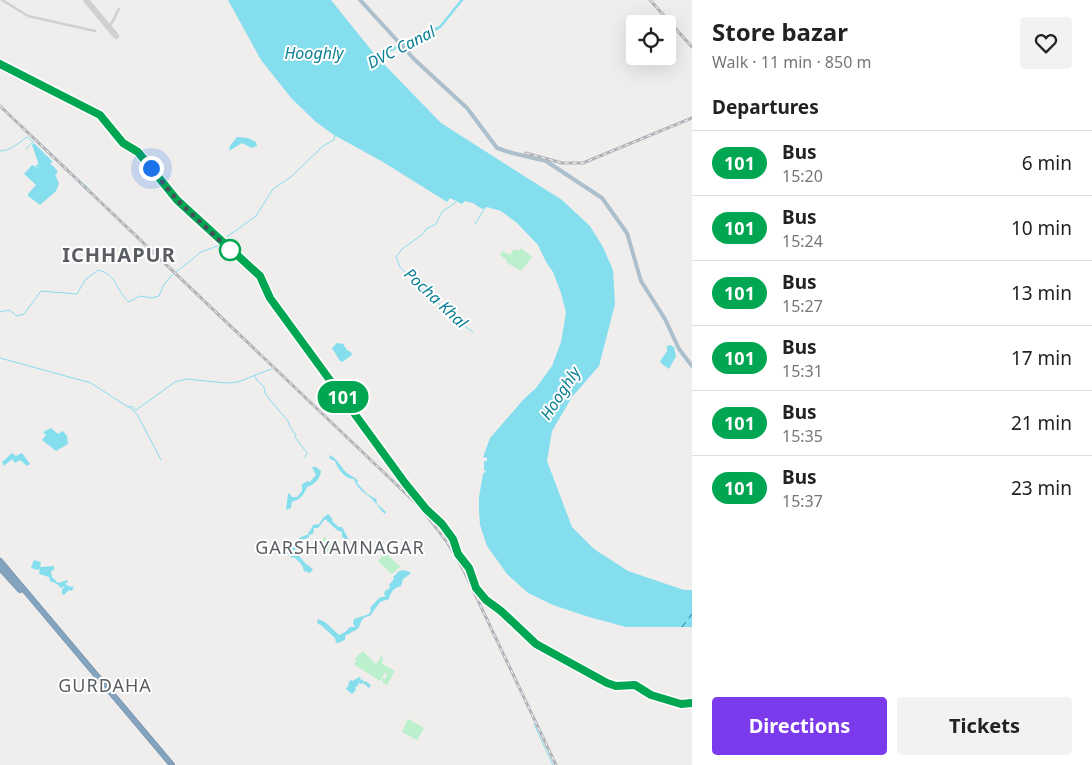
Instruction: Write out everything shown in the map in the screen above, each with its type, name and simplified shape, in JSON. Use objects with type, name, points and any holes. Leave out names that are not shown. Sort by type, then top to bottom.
[{"type":"highway","points":[[0,561],[167,765]]},
{"type":"highway","points":[[0,568],[125,716],[172,765]]},
{"type":"main road","points":[[360,0],[407,52],[467,108],[497,148],[512,154],[546,160],[602,198],[627,233],[641,281],[666,321],[679,350],[692,366]]},
{"type":"main road","points":[[0,64],[100,115],[123,143],[138,152],[177,200],[261,278],[270,298],[405,483],[453,539],[458,554],[469,568],[476,588],[486,600],[501,611],[536,644],[607,683],[616,686],[635,685],[651,695],[681,704],[692,703]]},
{"type":"green space","points":[[521,248],[532,257],[521,271],[506,262],[507,260],[500,255],[502,251],[510,255],[514,249],[519,251]]},
{"type":"green space","points":[[325,537],[337,547],[329,554],[317,545]]},
{"type":"green space","points":[[387,549],[386,553],[401,566],[392,574],[378,561]]},
{"type":"green space","points":[[363,651],[376,664],[381,655],[383,657],[382,664],[395,671],[387,685],[382,680],[383,678],[386,679],[387,672],[380,681],[355,665],[354,663],[357,661],[355,658]]},
{"type":"green space","points":[[408,719],[424,728],[417,740],[402,732]]},
{"type":"water","name":"Hooghly","points":[[228,0],[331,0],[376,56],[441,123],[562,200],[590,226],[603,247],[613,270],[615,304],[599,366],[572,397],[552,431],[547,461],[572,527],[594,549],[628,571],[684,590],[692,590],[692,627],[626,627],[589,617],[553,605],[528,593],[507,574],[487,546],[480,525],[479,497],[483,474],[486,471],[484,470],[484,461],[487,461],[487,458],[483,457],[490,438],[536,388],[552,366],[561,342],[566,313],[553,272],[538,245],[517,223],[501,211],[487,207],[482,209],[473,203],[465,201],[462,204],[450,198],[447,202],[383,162],[334,135],[316,122],[292,99],[261,60]]},
{"type":"water","points":[[237,137],[248,138],[256,142],[257,146],[252,148],[242,143],[229,151],[230,146]]},
{"type":"water","points":[[34,143],[53,162],[50,163],[57,170],[57,174],[55,174],[59,184],[56,191],[40,205],[28,196],[36,185],[24,174],[32,165],[41,169],[36,166],[37,164],[39,165],[32,145]]},
{"type":"water","points":[[337,343],[343,344],[352,355],[342,362],[332,348]]},
{"type":"water","points":[[667,346],[674,347],[676,356],[669,369],[660,361],[667,351]]},
{"type":"water","points":[[51,428],[58,434],[63,431],[67,436],[68,444],[56,451],[42,440],[46,435],[43,432]]},
{"type":"water","points":[[12,453],[16,456],[22,453],[30,464],[27,466],[20,460],[15,463],[12,459],[4,466],[2,462]]},
{"type":"water","points":[[329,455],[335,458],[347,473],[358,481],[357,483],[367,494],[376,499],[377,504],[386,512],[385,514],[381,510],[373,499],[363,492],[354,479],[342,473],[335,461],[330,459]]},
{"type":"water","points":[[312,467],[316,467],[321,471],[318,479],[307,487],[298,500],[292,502],[291,508],[286,510],[288,494],[292,497],[297,497],[302,491],[302,484],[310,482],[316,475]]},
{"type":"water","points":[[328,514],[333,522],[342,527],[348,538],[347,540],[342,537],[342,532],[325,519],[318,528],[314,528],[313,534],[303,539],[295,551],[313,569],[310,573],[304,571],[302,565],[286,552],[299,543],[299,538],[309,534],[308,532],[313,525],[319,524]]},
{"type":"water","points":[[34,560],[41,562],[39,570],[31,568]]},
{"type":"water","points":[[54,566],[54,570],[51,571],[52,577],[58,583],[67,580],[68,582],[65,584],[71,587],[74,586],[72,591],[69,590],[64,595],[62,594],[65,585],[61,588],[50,581],[49,577],[39,574],[40,567]]},
{"type":"water","points":[[403,570],[410,572],[410,574],[403,579],[401,586],[393,590],[389,599],[380,602],[370,616],[362,620],[356,630],[345,636],[345,640],[336,643],[335,638],[317,623],[318,619],[325,622],[339,635],[350,627],[355,627],[354,619],[369,614],[370,608],[379,598],[386,596],[384,594],[385,591],[390,588],[389,585],[394,579],[393,577]]},
{"type":"water","points":[[359,677],[361,678],[359,681],[362,679],[371,685],[369,688],[363,683],[358,682],[356,690],[352,694],[346,689],[348,683]]},
{"type":"waterway","name":"DVC Canal","points":[[376,57],[440,27],[462,0]]},
{"type":"waterway","points":[[0,312],[9,310],[17,316],[24,314],[41,291],[77,294],[85,280],[98,270],[113,279],[129,302],[140,296],[151,298],[159,296],[163,286],[170,277],[201,252],[220,245],[228,236],[256,216],[273,189],[291,177],[323,146],[334,140],[335,135]]},
{"type":"waterway","points":[[0,151],[11,148],[27,137],[33,142],[26,149]]},
{"type":"waterway","points":[[42,145],[91,191]]},
{"type":"waterway","name":"Pocha Khal","points":[[456,202],[442,212],[436,224],[426,229],[423,234],[402,249],[396,257],[404,271],[456,320],[473,332]]},
{"type":"waterway","points":[[475,224],[485,208]]},
{"type":"waterway","points":[[0,358],[91,383],[128,407],[131,406],[136,410],[175,382],[186,379],[227,383],[238,382],[271,369]]},
{"type":"waterway","points":[[254,375],[264,387],[265,393],[288,421],[296,435],[295,437],[307,453],[305,457]]},
{"type":"waterway","points":[[129,407],[137,414],[161,460]]},
{"type":"waterway","points":[[534,724],[553,765]]},
{"type":"ferry route","points":[[682,627],[692,614]]},
{"type":"taxiway","points":[[2,0],[28,16],[95,31]]},
{"type":"taxiway","points":[[108,27],[119,9]]},
{"type":"runway","points":[[86,0],[116,36]]},
{"type":"railway","points":[[650,0],[692,47]]},
{"type":"railway","points":[[0,106],[421,508],[447,542],[464,571],[556,765]]},
{"type":"railway","points":[[526,153],[562,163],[583,163],[692,118]]},
{"type":"bus line","name":"101","points":[[0,64],[100,115],[123,143],[138,152],[177,200],[261,278],[270,298],[405,483],[453,539],[458,554],[469,568],[476,588],[486,600],[501,611],[536,644],[607,683],[616,686],[635,685],[651,695],[681,704],[692,703]]},
{"type":"district","name":"ICHHAPUR","points":[[119,254]]},
{"type":"district","name":"GARSHYAMNAGAR","points":[[340,547]]},
{"type":"district","name":"GURDAHA","points":[[105,685]]},
{"type":"route","points":[[151,168],[177,200],[230,250]]}]
